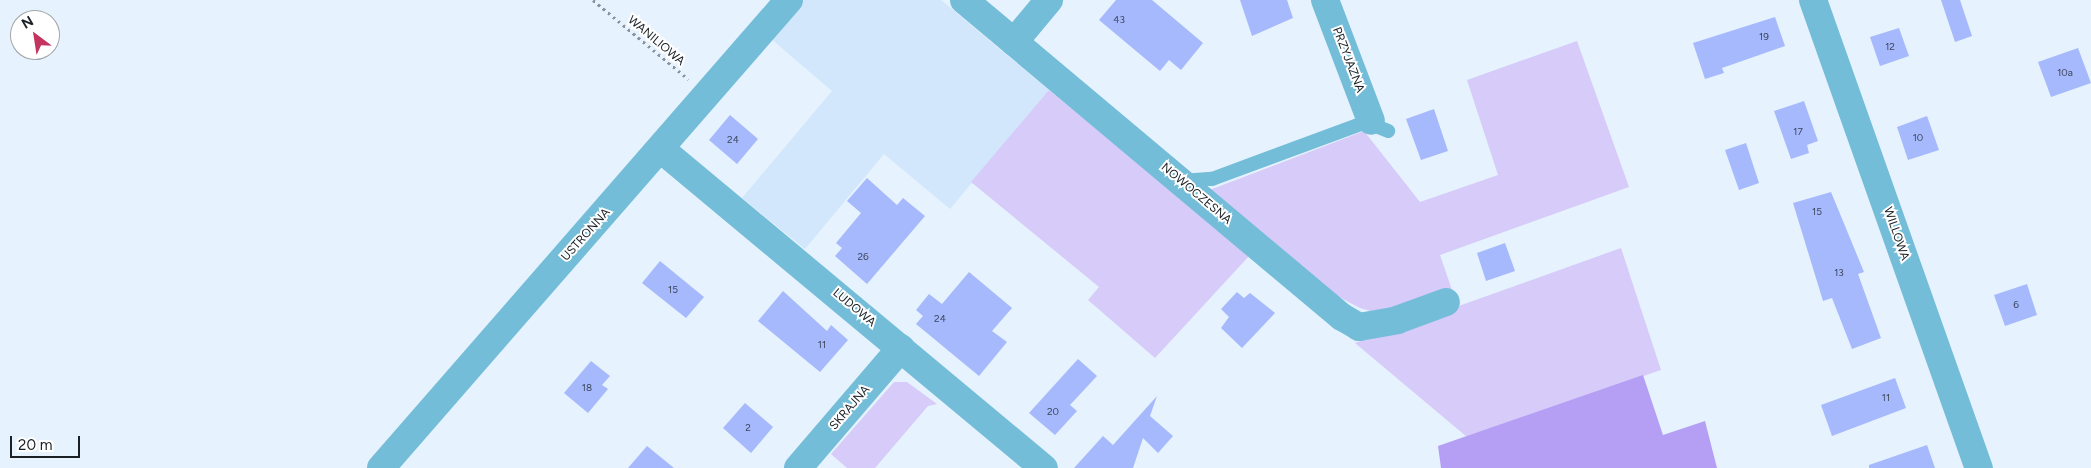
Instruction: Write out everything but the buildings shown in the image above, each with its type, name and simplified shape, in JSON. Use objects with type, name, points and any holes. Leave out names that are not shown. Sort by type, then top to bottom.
[{"type":"street","name":"USTRONNA","points":[[381,468],[662,150],[789,0]]},
{"type":"street","name":"NOWOCZESNA","points":[[964,0],[1180,181],[1359,327],[1397,320],[1446,302]]},
{"type":"street","points":[[1014,42],[1050,0]]},
{"type":"street","name":"PRZYJAZNA","points":[[1325,0],[1379,126]]},
{"type":"street","name":"WILLOWA","points":[[1813,0],[1979,468]]},
{"type":"street","name":"LUDOWA","points":[[662,150],[1044,468]]},
{"type":"street","name":"SKRAJNA","points":[[798,468],[901,348]]},
{"type":"lane","points":[[1180,181],[1212,179],[1379,126]]},
{"type":"path","name":"WANILIOWA","points":[[593,0],[708,95]]},
{"type":"shaded area","points":[[803,0],[941,0],[1049,90],[950,209],[884,154],[805,249],[742,198],[832,91],[770,38]]},
{"type":"shaded area","points":[[1577,41],[1629,187],[1440,255],[1453,293],[1388,316],[1360,308],[1320,287],[1207,191],[1364,131],[1420,202],[1498,175],[1467,80]]},
{"type":"shaded area","points":[[1049,90],[1250,255],[1155,358],[1088,300],[1099,287],[971,182]]},
{"type":"shaded area","points":[[1621,248],[1661,370],[1467,437],[1355,343]]},
{"type":"shaded area","points":[[1643,375],[1663,435],[1705,421],[1717,468],[1441,468],[1438,446]]},
{"type":"shaded area","points":[[894,382],[907,382],[937,404],[928,406],[875,468],[847,468],[831,454]]}]
